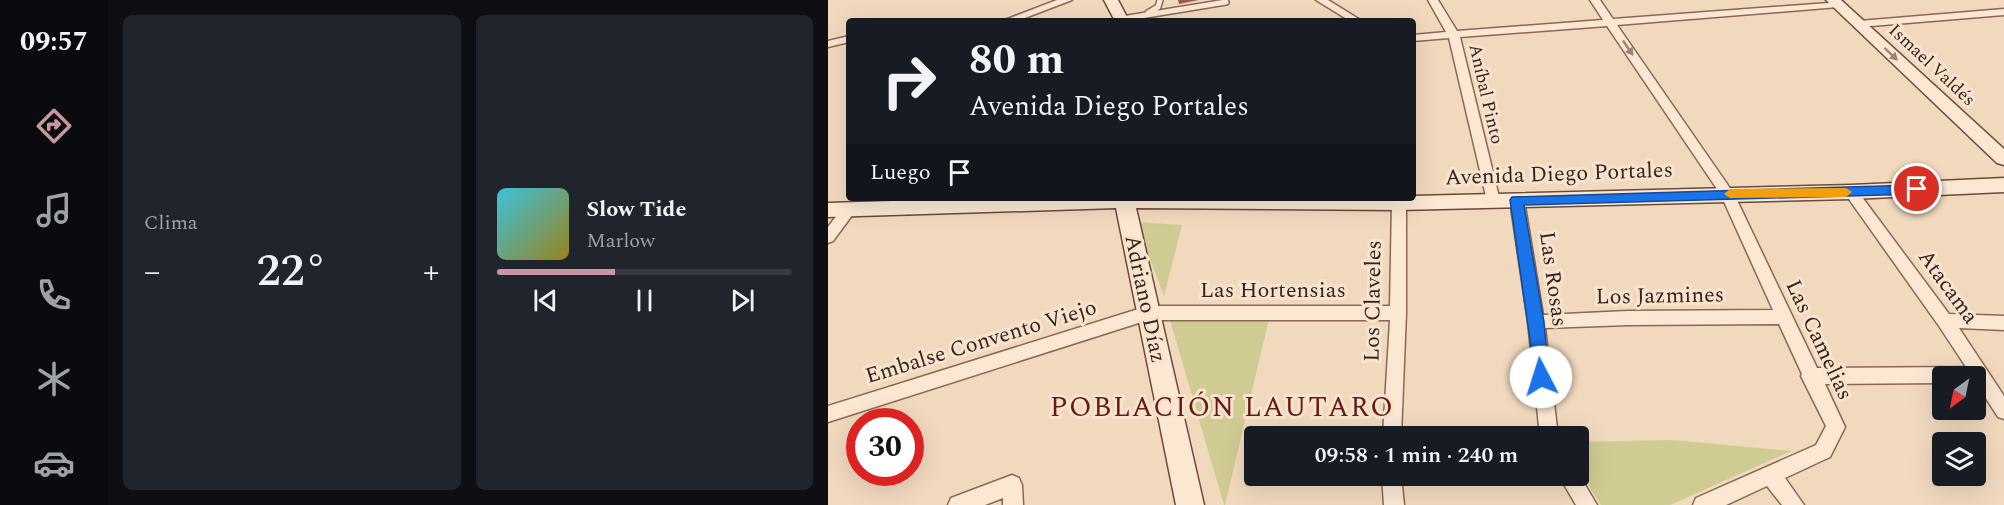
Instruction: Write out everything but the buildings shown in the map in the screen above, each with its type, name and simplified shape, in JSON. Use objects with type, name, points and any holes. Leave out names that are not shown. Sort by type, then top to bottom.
[{"type":"main road","points":[[1112,0],[1121,18]]},
{"type":"main road","name":"Ismael Valdés","points":[[1835,2],[2004,159]]},
{"type":"main road","name":"Avenida Diego Portales","points":[[1330,201],[1493,201],[1851,192],[2004,185]]},
{"type":"main road","name":"Avenida Diego Portales","points":[[828,210],[1074,201]]},
{"type":"main road","name":"Adriano Díaz","points":[[1124,201],[1190,505]]},
{"type":"street","points":[[1022,18],[1067,0]]},
{"type":"street","points":[[1321,0],[1353,18]]},
{"type":"street","name":"Aníbal Pinto","points":[[1433,0],[1454,36],[1493,201]]},
{"type":"street","name":"Las Camelias","points":[[1595,0],[1727,194],[1810,376],[1836,427],[1823,451],[1704,505]]},
{"type":"street","points":[[1416,38],[1611,24],[1835,2]]},
{"type":"street","points":[[1859,24],[2004,12]]},
{"type":"street","points":[[828,44],[846,40]]},
{"type":"street","name":"Atacama","points":[[1851,192],[1976,366]]},
{"type":"street","name":"Las Rosas","points":[[1517,200],[1536,322],[1547,426]]},
{"type":"street","name":"Los Claveles","points":[[1392,426],[1398,312],[1399,202]]},
{"type":"street","points":[[828,237],[849,210]]},
{"type":"street","name":"Las Hortensias","points":[[1148,313],[1398,312]]},
{"type":"street","name":"Embalse Convento Viejo","points":[[828,414],[1148,313]]},
{"type":"street","name":"Los Jazmines","points":[[1536,322],[1628,318],[1784,317]]},
{"type":"street","points":[[1945,321],[2004,323]]},
{"type":"street","points":[[1810,376],[1932,375]]},
{"type":"street","name":"Atacama","points":[[1986,382],[2004,411]]},
{"type":"street","points":[[1770,474],[1794,505]]},
{"type":"street","points":[[958,505],[1012,485],[1013,505]]},
{"type":"street","points":[[1393,486],[1394,505]]},
{"type":"street","points":[[1575,486],[1587,505]]},
{"type":"lane","points":[[1144,15],[1158,7],[1160,0]]},
{"type":"lane","points":[[1131,18],[1226,2]]},
{"type":"shaded area","points":[[1136,222],[1182,225],[1164,296]]},
{"type":"shaded area","points":[[1269,319],[1225,505],[1224,505],[1170,320]]},
{"type":"shaded area","points":[[1673,440],[1791,451],[1670,505],[1601,505],[1589,486],[1589,442]]},
{"type":"slow traffic","points":[[1730,194],[1846,192]]},
{"type":"district","name":"POBLACIÓN LAUTARO","points":[[1222,407]]},
{"type":"route","points":[[1541,377],[1536,322],[1517,200],[1917,189]]}]
